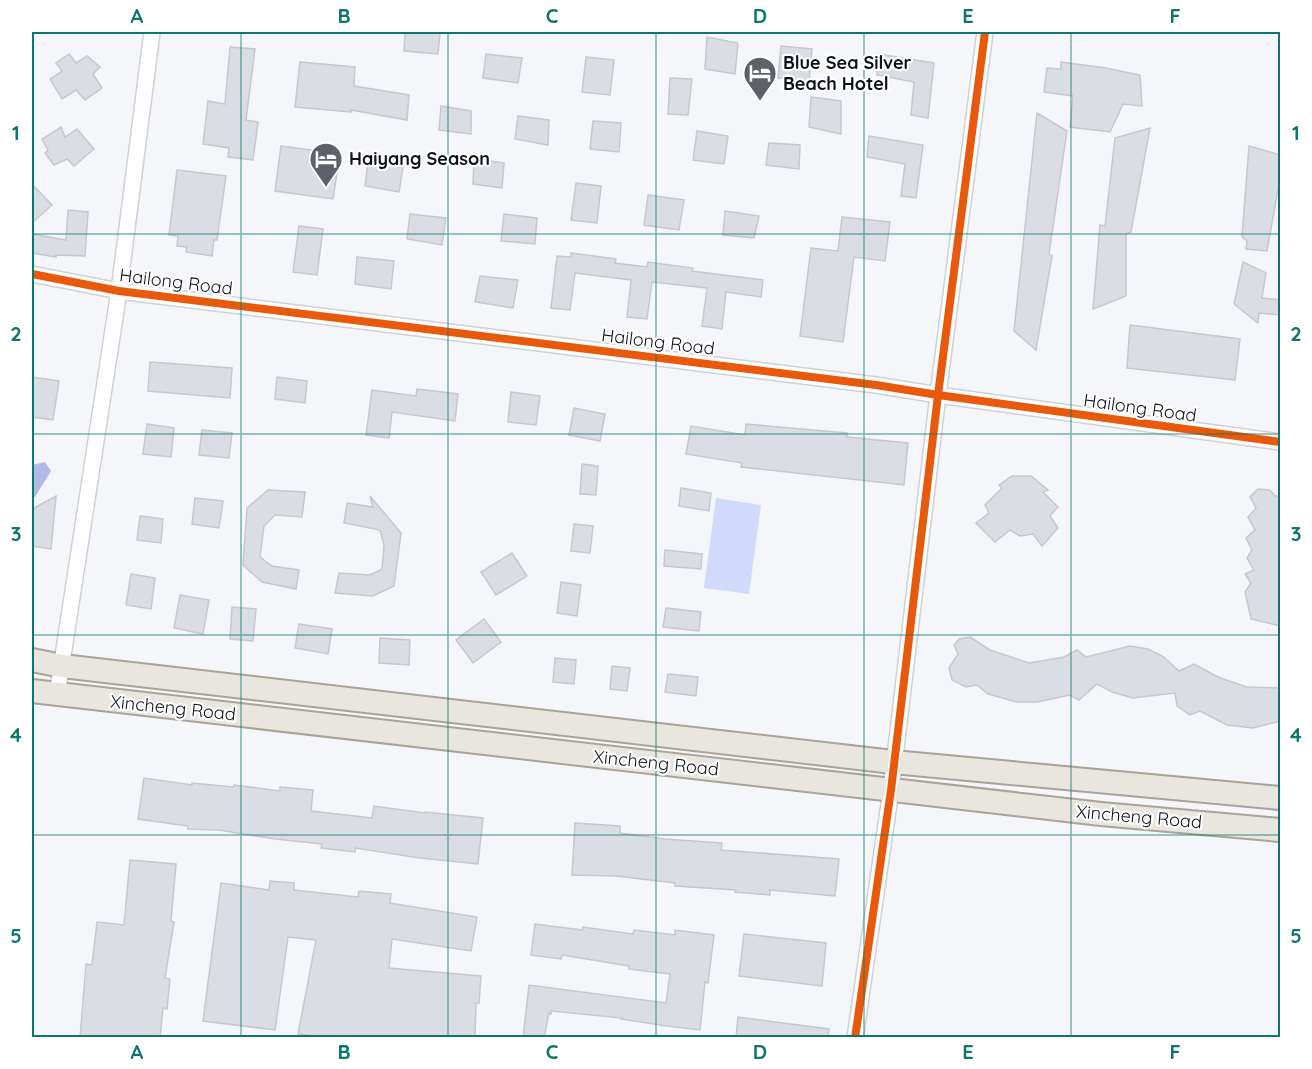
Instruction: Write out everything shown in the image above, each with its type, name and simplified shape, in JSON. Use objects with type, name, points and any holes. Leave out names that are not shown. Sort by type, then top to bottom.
[{"type":"main road","name":"Xincheng Road","points":[[32,660],[62,666],[893,762],[1281,798]]},
{"type":"main road","name":"Xincheng Road","points":[[32,691],[1101,814],[1281,830]]},
{"type":"street","points":[[57,695],[119,291],[152,32]]},
{"type":"street","points":[[855,1038],[891,790],[938,396],[985,32]]},
{"type":"street","name":"Hailong Road","points":[[32,274],[119,291],[876,385],[938,396],[1281,442]]},
{"type":"shaded area","points":[[45,462],[51,471],[35,497],[32,498],[32,465]]},
{"type":"shaded area","points":[[716,498],[761,505],[749,594],[704,588]]},
{"type":"building","points":[[405,32],[440,33],[438,54],[404,51]]},
{"type":"building","points":[[707,37],[738,43],[735,74],[705,69]]},
{"type":"building","points":[[781,46],[812,49],[809,81],[778,78]]},
{"type":"building","points":[[230,47],[255,49],[246,120],[258,122],[253,160],[228,157],[229,148],[203,144],[208,101],[225,104]]},
{"type":"building","points":[[69,54],[76,63],[87,56],[100,67],[93,74],[102,88],[85,100],[76,90],[62,99],[50,79],[62,71],[56,63]]},
{"type":"building","points":[[486,54],[522,58],[518,83],[483,78]]},
{"type":"building","points":[[878,54],[934,63],[928,118],[911,115],[914,82],[877,75]]},
{"type":"building","points":[[586,57],[614,60],[610,95],[582,92]]},
{"type":"building","points":[[300,62],[355,67],[354,86],[409,95],[407,120],[351,110],[351,112],[295,107]]},
{"type":"building","points":[[1061,62],[1140,75],[1142,106],[1123,104],[1110,132],[1070,127],[1073,96],[1044,92],[1047,68],[1061,69]]},
{"type":"building","points":[[670,78],[692,79],[688,115],[668,114]]},
{"type":"building","points":[[811,97],[841,101],[841,134],[809,127]]},
{"type":"building","points":[[441,106],[471,111],[471,134],[439,130]]},
{"type":"building","points":[[1037,113],[1067,131],[1049,254],[1052,256],[1036,350],[1014,331]]},
{"type":"building","points":[[518,116],[549,120],[548,145],[515,139]]},
{"type":"building","points":[[593,121],[621,123],[619,152],[590,149]]},
{"type":"building","points":[[61,127],[65,137],[77,129],[94,149],[74,166],[67,159],[54,165],[45,153],[48,150],[42,139]]},
{"type":"building","points":[[1150,128],[1131,232],[1126,234],[1126,296],[1093,309],[1100,225],[1105,226],[1115,138]]},
{"type":"building","points":[[697,131],[728,136],[724,164],[693,160]]},
{"type":"building","points":[[869,136],[923,145],[916,198],[901,196],[905,164],[867,157]]},
{"type":"building","points":[[769,143],[800,145],[799,169],[766,165]]},
{"type":"building","points":[[281,146],[340,154],[333,199],[275,191]]},
{"type":"building","points":[[1249,146],[1281,155],[1281,173],[1267,251],[1246,249],[1247,241],[1242,237]]},
{"type":"building","points":[[474,159],[504,163],[502,188],[473,184]]},
{"type":"building","points":[[368,162],[403,167],[399,192],[365,186]]},
{"type":"building","points":[[177,170],[226,176],[217,240],[214,240],[212,256],[186,252],[187,247],[177,246],[178,236],[169,235]]},
{"type":"building","points":[[576,183],[601,186],[597,223],[571,220]]},
{"type":"building","points":[[32,184],[52,205],[32,223]]},
{"type":"building","points":[[648,195],[684,200],[679,230],[644,225]]},
{"type":"building","points":[[68,210],[88,212],[85,256],[56,255],[56,257],[32,253],[32,234],[66,240]]},
{"type":"building","points":[[725,211],[759,216],[754,238],[723,235]]},
{"type":"building","points":[[410,214],[446,218],[442,245],[407,239]]},
{"type":"building","points":[[504,214],[537,218],[535,244],[501,241]]},
{"type":"building","points":[[842,217],[890,222],[885,261],[854,257],[843,342],[800,336],[811,248],[838,251]]},
{"type":"building","points":[[299,226],[323,229],[317,275],[293,272]]},
{"type":"building","points":[[571,253],[616,259],[615,263],[647,267],[648,262],[693,268],[692,271],[763,280],[761,297],[726,292],[722,329],[702,326],[707,288],[652,282],[647,319],[627,317],[631,280],[575,273],[570,310],[551,308],[557,256],[571,257]]},
{"type":"building","points":[[357,257],[394,261],[391,289],[355,284]]},
{"type":"building","points":[[1243,262],[1266,273],[1262,298],[1281,300],[1281,315],[1259,313],[1258,323],[1234,304]]},
{"type":"building","points":[[480,276],[518,280],[513,308],[475,302]]},
{"type":"building","points":[[1130,325],[1240,339],[1235,380],[1127,368]]},
{"type":"building","points":[[150,362],[232,368],[230,398],[148,391]]},
{"type":"building","points":[[32,377],[59,381],[53,420],[32,417]]},
{"type":"building","points":[[277,377],[307,381],[305,403],[275,399]]},
{"type":"building","points":[[417,389],[458,394],[455,421],[392,412],[389,438],[366,435],[372,390],[416,396]]},
{"type":"building","points":[[511,392],[540,396],[536,425],[508,422]]},
{"type":"building","points":[[574,408],[605,414],[600,441],[569,435]]},
{"type":"building","points":[[147,424],[174,428],[171,457],[143,454]]},
{"type":"building","points":[[746,424],[847,433],[847,437],[908,443],[904,485],[741,467],[742,463],[686,454],[691,426],[745,435]]},
{"type":"building","points":[[202,430],[232,433],[229,458],[199,455]]},
{"type":"building","points":[[582,464],[598,466],[596,495],[580,494]]},
{"type":"building","points":[[1012,476],[1031,476],[1048,490],[1043,492],[1058,507],[1050,516],[1058,528],[1042,546],[1033,534],[1020,536],[1010,530],[995,542],[976,523],[989,513],[985,505],[1002,488],[999,485]]},
{"type":"building","points":[[681,488],[711,493],[709,511],[679,506]]},
{"type":"building","points":[[1258,489],[1270,490],[1275,496],[1281,496],[1281,626],[1251,619],[1245,592],[1251,583],[1245,574],[1254,570],[1247,558],[1252,550],[1246,538],[1255,530],[1248,517],[1256,508],[1250,497]]},
{"type":"building","points":[[268,490],[305,492],[302,517],[275,515],[264,526],[260,557],[272,566],[299,570],[296,589],[262,582],[243,565],[247,508]]},
{"type":"building","points":[[56,496],[51,549],[32,546],[32,509]]},
{"type":"building","points":[[370,496],[401,533],[394,586],[373,596],[335,593],[339,573],[370,575],[382,569],[384,545],[380,530],[344,523],[347,503],[373,507]]},
{"type":"building","points":[[195,498],[223,501],[219,528],[192,524]]},
{"type":"building","points":[[140,516],[163,519],[161,543],[137,540]]},
{"type":"building","points":[[574,524],[593,526],[590,553],[571,551]]},
{"type":"building","points":[[665,550],[702,554],[701,569],[664,566]]},
{"type":"building","points":[[512,553],[527,576],[496,595],[481,572]]},
{"type":"building","points":[[131,574],[155,578],[151,609],[126,605]]},
{"type":"building","points":[[561,582],[581,585],[577,616],[557,613]]},
{"type":"building","points":[[180,595],[209,600],[203,634],[174,628]]},
{"type":"building","points":[[232,607],[256,609],[253,641],[230,639]]},
{"type":"building","points":[[666,608],[701,612],[699,631],[663,627]]},
{"type":"building","points":[[484,619],[501,642],[473,663],[456,640]]},
{"type":"building","points":[[299,624],[332,629],[328,654],[295,648]]},
{"type":"building","points":[[970,637],[990,650],[1029,663],[1064,657],[1077,650],[1086,657],[1130,646],[1148,649],[1164,657],[1179,671],[1194,664],[1220,678],[1247,687],[1281,688],[1281,721],[1253,728],[1227,725],[1200,711],[1190,715],[1177,706],[1175,693],[1133,698],[1112,692],[1097,684],[1079,700],[1070,695],[1037,702],[1017,702],[988,694],[977,685],[966,687],[952,680],[949,668],[958,654],[954,645],[959,639]]},
{"type":"building","points":[[380,638],[410,640],[409,665],[379,663]]},
{"type":"building","points":[[555,658],[576,660],[574,684],[553,682]]},
{"type":"building","points":[[612,666],[630,668],[627,691],[610,689]]},
{"type":"building","points":[[668,674],[698,677],[696,696],[665,692]]},
{"type":"building","points":[[144,778],[192,785],[192,783],[233,787],[234,785],[280,791],[280,787],[313,790],[311,811],[372,818],[374,806],[483,818],[478,864],[355,848],[355,852],[321,848],[322,844],[219,830],[188,829],[188,826],[138,819]]},
{"type":"building","points":[[575,823],[620,826],[620,833],[722,843],[721,850],[839,859],[835,896],[770,890],[770,895],[675,886],[675,883],[616,876],[572,875]]},
{"type":"building","points":[[130,860],[176,864],[171,921],[174,922],[165,978],[170,979],[167,1009],[163,1008],[160,1038],[80,1038],[86,964],[92,965],[97,922],[124,925]]},
{"type":"building","points":[[270,881],[294,883],[294,890],[358,897],[359,891],[391,894],[390,903],[477,917],[471,951],[392,939],[389,968],[481,976],[479,1003],[476,1003],[475,1038],[328,1038],[298,1034],[316,940],[288,937],[275,1030],[203,1021],[221,883],[269,890]]},
{"type":"building","points":[[535,924],[582,930],[583,927],[633,934],[634,930],[675,935],[675,930],[714,935],[708,983],[705,982],[700,1030],[622,1018],[551,1011],[544,1038],[523,1038],[529,985],[666,1003],[670,974],[629,969],[629,966],[562,955],[561,959],[531,955]]},
{"type":"building","points":[[744,934],[826,943],[822,986],[739,976]]},
{"type":"building","points":[[738,1017],[829,1029],[828,1038],[736,1038]]},
{"type":"cycle path","points":[[855,1038],[891,790],[938,395],[985,32]]},
{"type":"cycle path","points":[[32,274],[119,291],[876,385],[1280,442]]},
{"type":"place","name":"Blue Sea Silver Beach Hotel","points":[[760,102]]},
{"type":"place","name":"Haiyang Season","points":[[326,188]]}]
